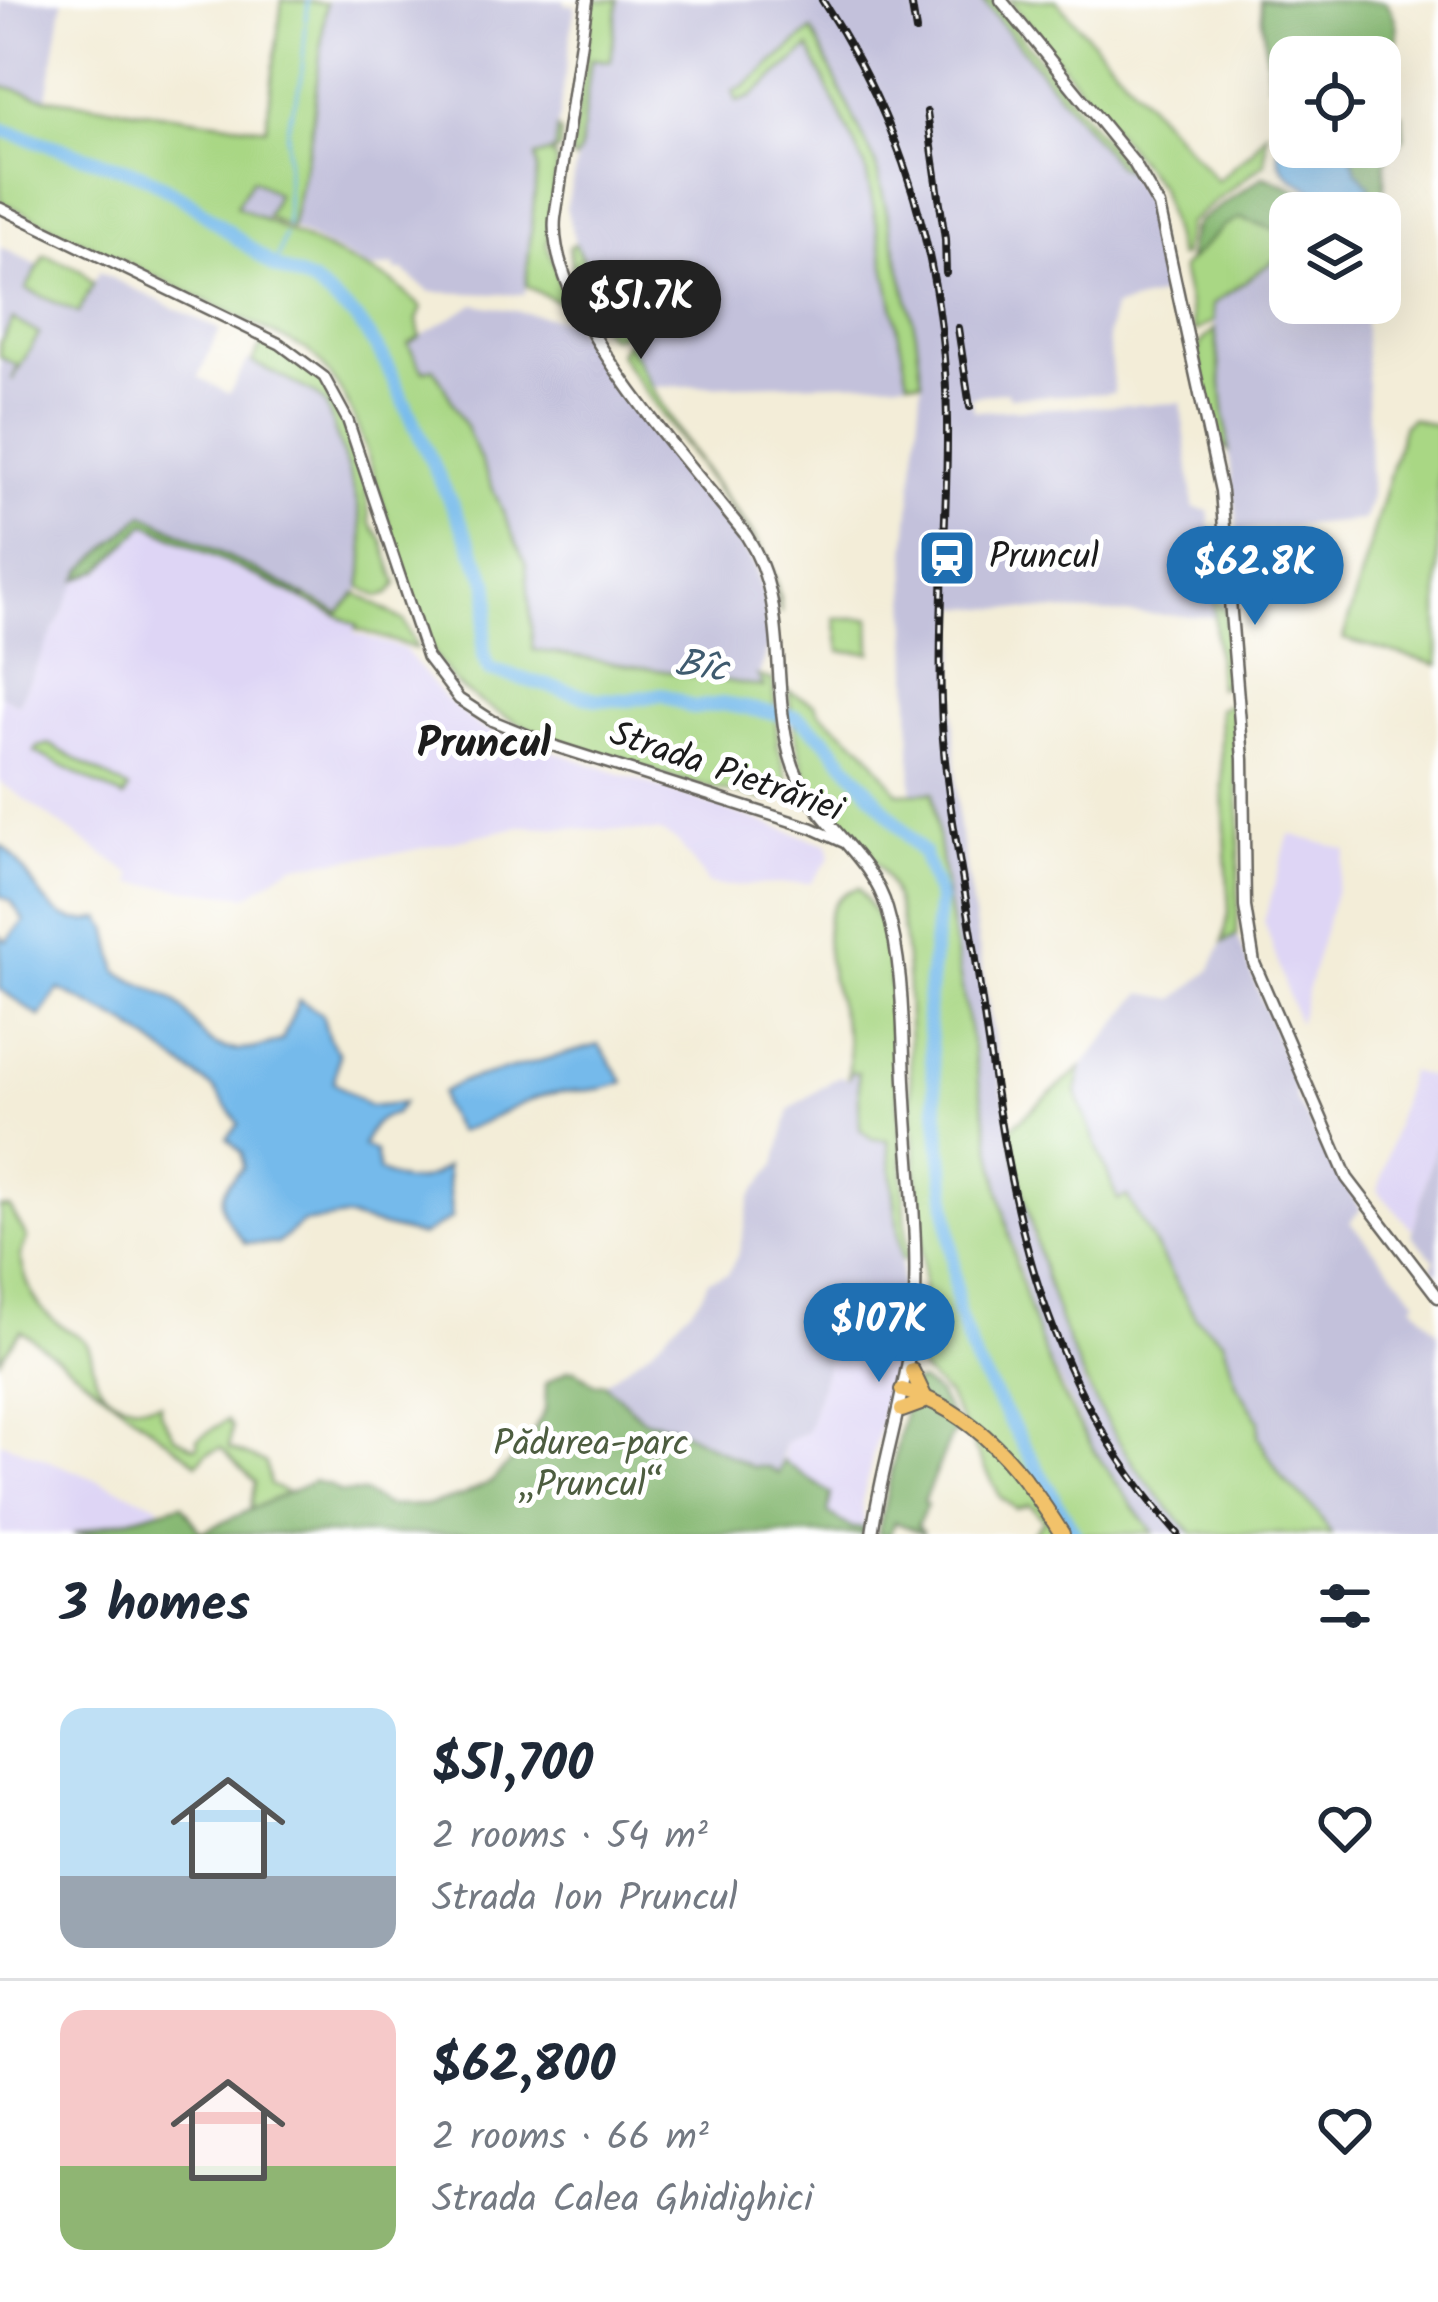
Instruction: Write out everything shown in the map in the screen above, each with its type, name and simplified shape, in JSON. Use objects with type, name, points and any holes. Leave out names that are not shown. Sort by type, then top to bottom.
[{"type":"highway","points":[[912,1371],[909,1398],[961,1417],[1032,1486],[1061,1534]]},
{"type":"street","points":[[587,0],[555,218],[556,257],[575,301],[612,362],[746,535],[763,564],[773,598],[785,733],[806,792],[819,816],[843,842]]},
{"type":"street","points":[[1001,0],[1134,164],[1159,206],[1219,476],[1243,759],[1245,908],[1254,963],[1347,1178],[1438,1297]]},
{"type":"street","name":"Strada Pietrăriei","points":[[0,208],[280,344],[316,368],[348,421],[427,657],[443,683],[474,711],[557,747],[812,828],[843,842],[881,890],[895,944],[914,1322],[909,1398],[872,1534]]},
{"type":"street","name":"Strada Pietrăriei","points":[[912,1371],[920,1324],[914,1258]]},
{"type":"shaded area","points":[[0,0],[63,0],[47,98],[0,85]]},
{"type":"shaded area","points":[[327,0],[565,0],[575,5],[554,151],[535,157],[525,295],[430,292],[403,271],[396,271],[395,265],[371,269],[291,228],[311,135]]},
{"type":"shaded area","points":[[618,0],[982,0],[1118,167],[1128,171],[1151,212],[1165,294],[1113,308],[1108,336],[1114,393],[1010,397],[1006,391],[970,397],[974,411],[1181,403],[1194,508],[1209,511],[1215,617],[958,607],[954,712],[958,819],[1032,1236],[1084,1385],[1120,1447],[1193,1534],[1154,1534],[1092,1446],[1041,1344],[1000,1196],[952,931],[933,793],[912,794],[906,552],[922,381],[651,387],[575,244],[566,207],[580,150],[591,58],[611,60]]},
{"type":"shaded area","points":[[251,179],[277,194],[264,221],[236,206]]},
{"type":"shaded area","points":[[0,247],[89,290],[99,272],[220,330],[198,377],[229,394],[248,360],[316,394],[326,405],[360,512],[365,574],[343,612],[144,514],[83,570],[18,704],[0,695]]},
{"type":"shaded area","points":[[1269,264],[1269,324],[1365,324],[1371,495],[1364,520],[1238,531],[1212,305]]},
{"type":"shaded area","points":[[475,304],[571,321],[741,544],[755,565],[765,599],[768,647],[758,678],[766,688],[533,650],[526,565],[466,427],[434,368],[423,372],[408,343]]},
{"type":"shaded area","points":[[145,524],[357,625],[354,633],[404,649],[444,698],[479,726],[829,845],[830,858],[811,883],[723,886],[709,884],[678,842],[661,832],[522,826],[399,853],[293,865],[247,896],[131,883],[134,876],[0,782],[0,695],[18,704],[78,579],[101,570]]},
{"type":"shaded area","points":[[1289,834],[1347,850],[1298,1024],[1264,921]]},
{"type":"shaded area","points":[[1237,935],[1296,1100],[1361,1209],[1350,1222],[1438,1332],[1438,1534],[1331,1534],[1318,1513],[1281,1477],[1258,1437],[1259,1420],[1237,1385],[1223,1340],[1196,1318],[1128,1197],[1118,1201],[1076,1093],[1081,1068],[1142,993],[1175,999],[1210,971],[1223,942]]},
{"type":"shaded area","points":[[851,1071],[858,1072],[863,1127],[872,1139],[888,1139],[901,1266],[901,1316],[842,1314],[807,1432],[784,1443],[778,1475],[670,1425],[644,1421],[604,1383],[652,1348],[701,1297],[708,1280],[728,1274],[739,1252],[751,1196],[776,1164],[790,1109],[839,1076],[850,1079]]},
{"type":"shaded area","points":[[1409,1071],[1438,1079],[1438,1135],[1413,1230],[1378,1191]]},
{"type":"shaded area","points":[[1438,1135],[1438,1274],[1432,1267],[1435,1260],[1412,1235]]},
{"type":"shaded area","points":[[842,1314],[901,1316],[907,1332],[862,1501],[864,1528],[852,1528],[827,1513],[783,1461],[784,1443],[807,1432]]},
{"type":"shaded area","points":[[0,1441],[162,1510],[73,1534],[0,1534]]},
{"type":"green space","points":[[282,0],[326,3],[311,135],[291,228],[267,217],[277,194],[252,179],[236,206],[393,282],[422,308],[417,320],[420,336],[408,344],[423,371],[434,368],[466,427],[526,565],[533,650],[764,687],[758,676],[773,680],[778,747],[788,780],[768,800],[597,754],[506,717],[471,696],[448,674],[424,633],[361,436],[345,398],[322,365],[307,350],[0,201],[0,85],[47,98],[266,128]]},
{"type":"green space","points":[[593,0],[618,0],[611,61],[591,59],[575,160],[571,155]]},
{"type":"green space","points":[[982,0],[992,0],[1129,171],[1118,167]]},
{"type":"green space","points":[[1009,0],[1056,0],[1217,181],[1266,132],[1265,163],[1188,223],[1182,256],[1178,257],[1160,187]]},
{"type":"green space","points":[[1260,0],[1386,2],[1396,36],[1269,36],[1269,83]]},
{"type":"green space","points":[[812,30],[875,162],[916,333],[922,381],[908,380],[865,166],[809,48],[751,97],[737,102],[733,91]]},
{"type":"green space","points":[[557,129],[560,149],[551,156],[556,169],[547,244],[563,302],[526,286],[535,157],[554,151]]},
{"type":"green space","points":[[1385,168],[1384,192],[1367,192],[1369,186],[1355,170]]},
{"type":"green space","points":[[1264,176],[1301,192],[1269,192],[1269,264],[1212,305],[1214,321],[1195,332],[1181,269],[1188,261],[1192,229]]},
{"type":"green space","points":[[1264,176],[1301,192],[1269,192],[1269,228],[1241,218],[1223,227],[1188,262],[1197,222]]},
{"type":"green space","points":[[575,244],[624,334],[610,337],[587,307],[571,260],[569,247]]},
{"type":"green space","points":[[45,255],[81,270],[93,284],[78,313],[26,289]]},
{"type":"green space","points":[[13,319],[39,334],[12,380],[18,366],[0,357],[0,343]]},
{"type":"green space","points":[[1215,329],[1229,451],[1217,441],[1198,353]]},
{"type":"green space","points":[[627,340],[686,443],[745,524],[766,557],[773,574],[779,593],[781,614],[773,575],[762,551],[626,365],[619,353]]},
{"type":"green space","points":[[263,341],[322,378],[351,440],[365,485],[370,523],[382,539],[397,584],[389,594],[379,597],[361,587],[360,517],[326,405],[316,394],[252,362]]},
{"type":"green space","points":[[1411,418],[1438,426],[1438,665],[1343,639],[1404,424]]},
{"type":"green space","points":[[144,514],[306,596],[303,599],[146,524],[101,570],[78,579]]},
{"type":"green space","points":[[357,593],[404,621],[417,649],[356,629],[357,625],[303,599],[306,596],[339,613]]},
{"type":"green space","points":[[1214,595],[1225,609],[1229,684],[1218,688]]},
{"type":"green space","points":[[835,618],[870,618],[871,653],[840,651]]},
{"type":"green space","points":[[788,691],[815,704],[866,749],[898,793],[933,792],[948,907],[1004,1212],[1034,1325],[1073,1415],[1154,1534],[1032,1534],[1044,1520],[1030,1505],[1016,1509],[1001,1498],[947,1395],[918,1367],[923,1265],[903,932],[885,875],[827,811],[810,784]]},
{"type":"green space","points":[[1231,703],[1240,820],[1237,935],[1223,942],[1229,912],[1219,709]]},
{"type":"green space","points":[[49,744],[129,789],[124,798],[35,752]]},
{"type":"green space","points":[[859,888],[882,925],[889,956],[905,1260],[901,1259],[888,1140],[872,1139],[860,1129],[858,1072],[851,1072],[848,1079],[849,1046],[828,956],[830,912],[840,897]]},
{"type":"green space","points":[[1081,1068],[1076,1093],[1118,1200],[1127,1196],[1196,1318],[1223,1340],[1237,1385],[1259,1420],[1258,1437],[1281,1477],[1318,1513],[1331,1534],[1193,1534],[1153,1489],[1092,1396],[1051,1295],[1010,1128]]},
{"type":"green space","points":[[0,1207],[10,1208],[27,1238],[20,1256],[34,1297],[46,1313],[86,1343],[96,1377],[107,1393],[132,1404],[160,1403],[160,1412],[175,1437],[194,1447],[197,1439],[227,1420],[232,1427],[229,1448],[266,1463],[270,1485],[288,1493],[250,1510],[255,1482],[221,1448],[197,1463],[21,1330],[0,1359]]},
{"type":"green space","name":"Pădurea-parc „Pruncul“","points":[[576,1370],[594,1384],[604,1383],[644,1420],[670,1425],[752,1467],[768,1467],[778,1474],[783,1461],[831,1494],[828,1513],[852,1528],[864,1528],[864,1534],[73,1534],[182,1504],[201,1532],[314,1481],[339,1492],[364,1493],[387,1506],[429,1505],[461,1496],[492,1481],[523,1449],[545,1411],[546,1383]]},
{"type":"green space","points":[[921,1381],[938,1394],[959,1431],[952,1435],[923,1502],[927,1505],[917,1526],[924,1534],[894,1522],[890,1534],[878,1534],[909,1390],[911,1383]]},
{"type":"water","points":[[1355,168],[1370,186],[1368,192],[1319,192],[1284,170]]},
{"type":"water","points":[[0,845],[52,908],[81,921],[101,918],[108,928],[118,972],[170,998],[217,1045],[245,1050],[282,1040],[299,1000],[322,1014],[339,1054],[334,1082],[369,1106],[403,1103],[395,1114],[374,1125],[363,1146],[375,1151],[379,1171],[397,1179],[421,1180],[446,1167],[452,1218],[421,1236],[345,1217],[302,1223],[277,1244],[245,1243],[222,1205],[225,1188],[243,1168],[242,1153],[227,1138],[239,1124],[214,1089],[127,1024],[59,989],[40,1017],[0,989],[0,936],[6,941],[24,921],[11,901],[0,896]]},
{"type":"water","points":[[599,1045],[624,1082],[538,1097],[457,1132],[443,1106],[442,1092],[460,1082]]},
{"type":"waterway","points":[[287,226],[287,127],[301,82],[308,0]]},
{"type":"waterway","name":"Bîc","points":[[0,129],[143,175],[188,201],[275,267],[313,283],[357,319],[383,357],[488,582],[484,650],[490,670],[596,699],[662,694],[693,708],[722,704],[797,717],[824,738],[923,853],[939,899],[927,1011],[958,1312],[976,1363],[1075,1534]]},
{"type":"waterway","points":[[275,267],[285,235]]},
{"type":"railway","points":[[822,0],[877,98],[898,149],[929,254],[938,309],[947,420],[941,631],[945,765],[1013,1187],[1055,1332],[1086,1401],[1126,1469],[1178,1534]]},
{"type":"railway","points":[[911,0],[916,31]]},
{"type":"railway","points":[[927,112],[946,273]]},
{"type":"railway","points":[[958,328],[970,407]]},
{"type":"place","name":"Pruncul","points":[[947,558]]},
{"type":"district","name":"Pruncul","points":[[484,745]]}]
